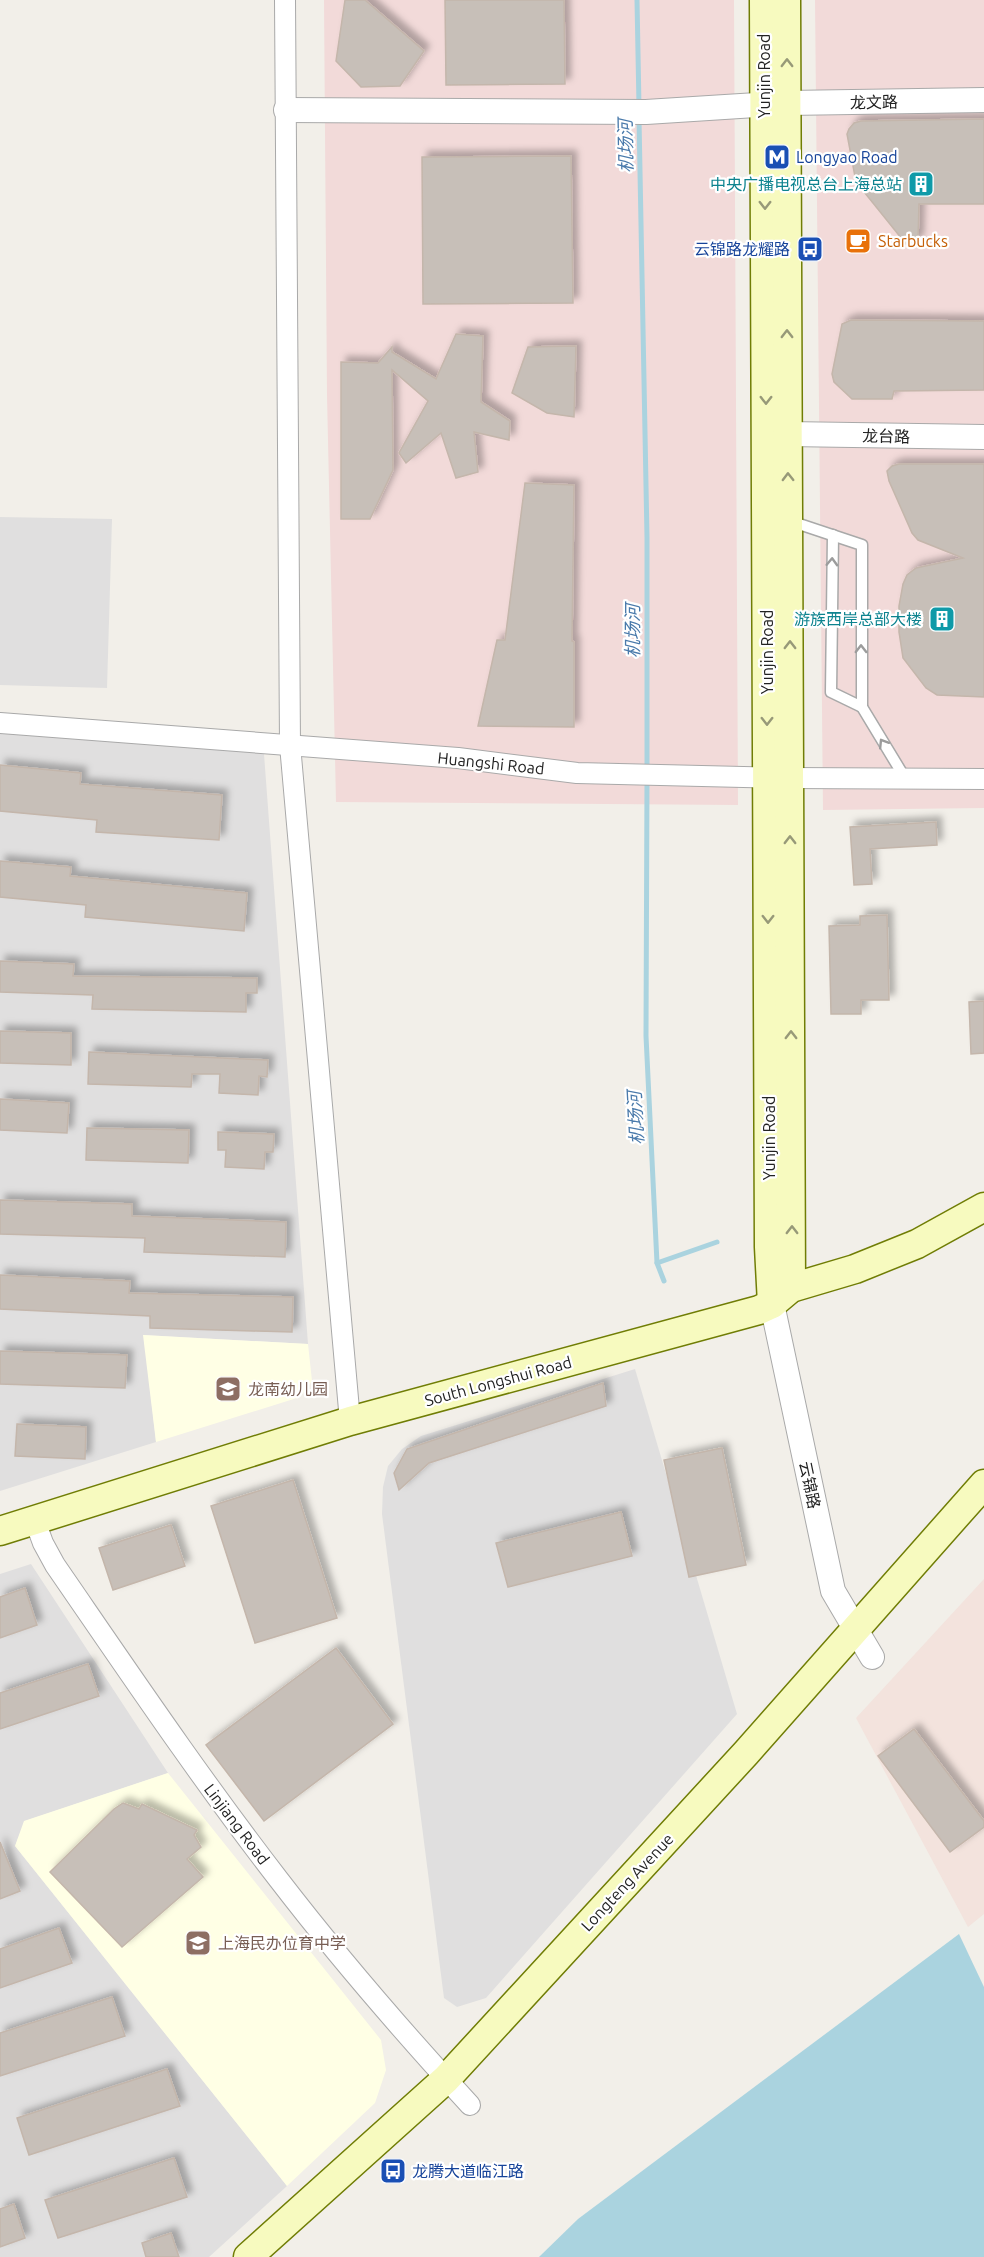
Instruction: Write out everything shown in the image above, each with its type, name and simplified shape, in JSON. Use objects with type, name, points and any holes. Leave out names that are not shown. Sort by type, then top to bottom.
[{"type":"main road","name":"Yunjin Road","points":[[764,0],[776,103],[789,520],[778,777]]},
{"type":"main road","name":"Yunjin Road","points":[[782,1296],[776,103],[786,0]]},
{"type":"main road","name":"South Longshui Road","points":[[0,1531],[350,1421],[782,1296],[888,1257],[944,1231],[984,1207]]},
{"type":"main road","name":"Longteng Avenue","points":[[864,1643],[984,1484]]},
{"type":"main road","name":"Longteng Avenue","points":[[276,2257],[458,2092],[746,1753],[864,1643],[984,1512]]},
{"type":"main road","name":"Longteng Avenue","points":[[248,2257],[458,2092]]},
{"type":"street","points":[[285,0],[290,745],[350,1421]]},
{"type":"street","name":"龙文路","points":[[286,110],[639,112],[776,103],[984,100]]},
{"type":"street","name":"龙台路","points":[[787,434],[984,437]]},
{"type":"street","name":"Huangshi Road","points":[[0,723],[458,759],[577,773],[984,779]]},
{"type":"street","name":"云锦路","points":[[782,1296],[833,1591],[864,1643]]},
{"type":"street","name":"Linjiang Road","points":[[34,1521],[55,1565],[186,1755],[286,1888],[377,2002],[458,2092]]},
{"type":"lane","points":[[789,520],[862,545],[862,707],[905,778]]},
{"type":"lane","points":[[833,535],[831,692],[862,707]]},
{"type":"shaded area","points":[[324,0],[734,0],[738,805],[336,802],[327,395]]},
{"type":"shaded area","points":[[815,0],[984,0],[984,808],[823,810]]},
{"type":"shaded area","points":[[0,517],[112,519],[107,688],[0,685]]},
{"type":"shaded area","points":[[0,713],[238,731],[264,754],[308,1344],[144,1335],[156,1442],[0,1491]]},
{"type":"shaded area","name":"龙南幼儿园","points":[[143,1335],[308,1344],[312,1381],[300,1397],[156,1442]]},
{"type":"shaded area","points":[[635,1369],[737,1714],[486,1998],[457,2007],[444,1998],[382,1514],[383,1487],[388,1466],[402,1449],[421,1436]]},
{"type":"shaded area","points":[[31,1564],[168,1773],[25,1821],[15,1846],[287,2186],[209,2257],[0,2257],[0,1574]]},
{"type":"shaded area","points":[[984,1579],[984,1914],[968,1927],[856,1718]]},
{"type":"shaded area","name":"上海民办位育中学","points":[[168,1773],[381,2040],[386,2070],[375,2103],[287,2186],[15,1846],[24,1821]]},
{"type":"water","points":[[959,1934],[984,1987],[984,2257],[539,2257],[578,2219]]},
{"type":"building","points":[[345,0],[365,0],[424,51],[400,86],[361,87],[336,61]]},
{"type":"building","points":[[445,0],[564,0],[565,84],[446,85]]},
{"type":"building","name":"中央广播电视总台上海总站","points":[[984,119],[984,204],[919,204],[918,239],[912,245],[906,244],[856,182],[847,134],[849,129],[854,123],[861,121]]},
{"type":"building","points":[[571,156],[573,303],[423,304],[422,157]]},
{"type":"building","points":[[851,320],[984,321],[984,390],[894,391],[892,399],[852,399],[834,382],[832,374],[842,324]]},
{"type":"building","points":[[456,334],[483,336],[481,402],[510,421],[509,440],[474,432],[478,472],[456,478],[441,433],[406,463],[399,453],[428,401],[392,370],[393,470],[370,519],[341,519],[341,362],[378,363],[392,347],[392,352],[436,379]]},
{"type":"building","points":[[576,346],[574,417],[547,413],[512,393],[528,347]]},
{"type":"building","points":[[899,464],[984,464],[984,697],[937,695],[926,688],[903,658],[899,632],[899,606],[907,575],[916,568],[963,558],[918,540],[912,533],[889,481],[887,471]]},
{"type":"building","points":[[525,483],[574,485],[572,641],[574,642],[574,727],[478,726],[497,640],[505,640]]},
{"type":"building","points":[[0,765],[81,773],[80,784],[222,795],[219,840],[96,832],[97,820],[0,811]]},
{"type":"building","points":[[936,822],[937,845],[870,849],[872,884],[854,885],[850,827]]},
{"type":"building","points":[[0,861],[71,867],[70,876],[247,893],[244,931],[85,917],[86,905],[0,897]]},
{"type":"building","points":[[887,915],[889,1000],[861,1000],[861,1014],[831,1014],[829,926],[860,925],[860,916]]},
{"type":"building","points":[[0,961],[74,964],[73,976],[257,978],[257,993],[246,993],[246,1012],[92,1009],[93,995],[0,992]]},
{"type":"building","points":[[984,1001],[984,1053],[971,1054],[969,1002]]},
{"type":"building","points":[[0,1031],[71,1033],[71,1065],[0,1063]]},
{"type":"building","points":[[89,1052],[268,1060],[267,1077],[259,1076],[258,1095],[219,1093],[220,1074],[192,1074],[191,1087],[88,1084]]},
{"type":"building","points":[[0,1099],[69,1103],[67,1133],[0,1130]]},
{"type":"building","points":[[87,1128],[189,1130],[188,1163],[86,1160]]},
{"type":"building","points":[[218,1132],[274,1134],[273,1152],[265,1152],[264,1169],[225,1167],[226,1150],[218,1150]]},
{"type":"building","points":[[0,1200],[132,1204],[132,1216],[286,1222],[285,1257],[144,1252],[145,1238],[0,1234]]},
{"type":"building","points":[[0,1275],[130,1281],[129,1293],[293,1297],[292,1332],[150,1328],[150,1316],[0,1309]]},
{"type":"building","points":[[0,1351],[127,1355],[125,1388],[0,1384]]},
{"type":"building","points":[[603,1383],[606,1406],[429,1463],[399,1490],[394,1473],[407,1449]]},
{"type":"building","points":[[17,1424],[86,1427],[85,1459],[15,1456]]},
{"type":"building","points":[[722,1448],[746,1565],[689,1577],[664,1460]]},
{"type":"building","points":[[293,1480],[337,1618],[255,1643],[211,1506]]},
{"type":"building","points":[[621,1512],[632,1556],[508,1587],[496,1543]]},
{"type":"building","points":[[171,1525],[185,1566],[113,1590],[99,1548]]},
{"type":"building","points":[[25,1588],[37,1625],[0,1638],[0,1597]]},
{"type":"building","points":[[336,1648],[393,1724],[264,1821],[206,1745]]},
{"type":"building","points":[[88,1664],[99,1696],[0,1729],[0,1693]]},
{"type":"building","points":[[914,1729],[984,1821],[984,1827],[950,1852],[878,1756]]},
{"type":"building","points":[[123,1803],[139,1809],[142,1804],[197,1830],[194,1835],[201,1847],[187,1859],[203,1877],[122,1947],[50,1872],[114,1809]]},
{"type":"building","points":[[0,1842],[20,1891],[0,1899]]},
{"type":"building","points":[[59,1928],[72,1963],[0,1988],[0,1949]]},
{"type":"building","points":[[112,1997],[125,2036],[0,2076],[0,2033]]},
{"type":"building","points":[[167,2069],[180,2106],[29,2155],[17,2118]]},
{"type":"building","points":[[174,2158],[187,2197],[58,2238],[45,2200]]},
{"type":"building","points":[[14,2204],[25,2238],[0,2247],[0,2209]]},
{"type":"building","points":[[171,2233],[179,2257],[146,2257],[142,2243]]},
{"type":"waterway","name":"机场河","points":[[637,0],[639,106]]},
{"type":"waterway","name":"机场河","points":[[639,119],[647,537],[647,769]]},
{"type":"waterway","name":"机场河","points":[[647,779],[646,1036],[657,1263],[664,1281]]},
{"type":"waterway","name":"机场河","points":[[657,1263],[717,1242]]},
{"type":"place","name":"Longyao Road","points":[[777,157]]},
{"type":"place","name":"中央广播电视总台上海总站","points":[[921,184]]},
{"type":"place","name":"Starbucks","points":[[858,241]]},
{"type":"place","name":"云锦路龙耀路","points":[[810,249]]},
{"type":"place","name":"游族西岸总部大楼","points":[[942,619]]},
{"type":"place","name":"龙南幼儿园","points":[[228,1389]]},
{"type":"place","name":"上海民办位育中学","points":[[198,1943]]},
{"type":"place","name":"龙腾大道临江路","points":[[393,2171]]}]
